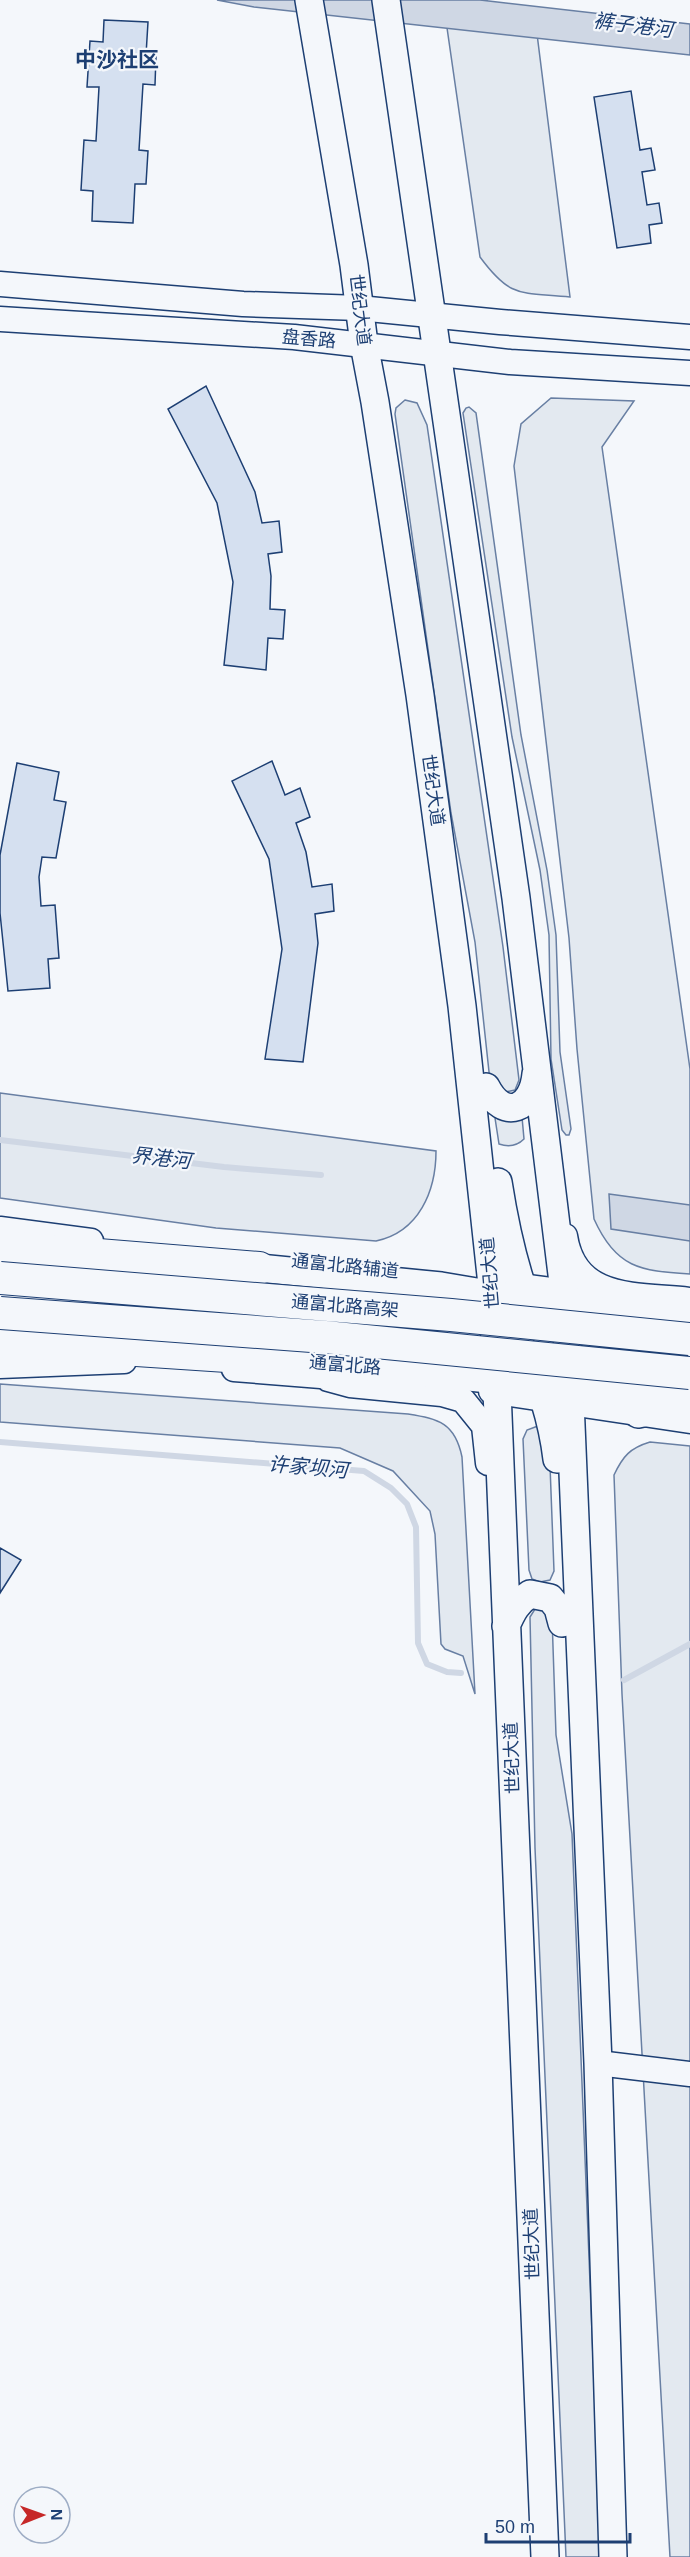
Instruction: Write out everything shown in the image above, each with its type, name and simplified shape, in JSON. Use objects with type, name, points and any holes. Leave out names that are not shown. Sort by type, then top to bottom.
[{"type":"highway","points":[[4,1246],[259,1268]]},
{"type":"highway","name":"通富北路高架","points":[[0,1278],[451,1315],[690,1339]]},
{"type":"highway","name":"通富北路高架","points":[[0,1313],[325,1337],[690,1373]]},
{"type":"highway","points":[[0,1341],[117,1356],[257,1358]]},
{"type":"main road","points":[[386,0],[532,1025],[565,1299],[598,2063],[613,2557]]},
{"type":"main road","name":"世纪大道","points":[[310,8],[410,624],[462,1005],[493,1299],[545,2557]]},
{"type":"main road","points":[[436,814],[469,947],[506,1233],[523,1293],[545,1331],[567,1354],[637,1403]]},
{"type":"main road","points":[[486,1087],[493,1100],[503,1107],[517,1107],[528,1100],[535,1088],[537,1067]]},
{"type":"main road","points":[[259,1268],[440,1281],[493,1299],[523,1293],[690,1320]]},
{"type":"main road","points":[[381,1275],[440,1281]]},
{"type":"main road","points":[[493,1299],[522,1348],[554,1432],[558,1461],[566,1760],[591,1927]]},
{"type":"main road","name":"通富北路","points":[[0,1329],[154,1339],[257,1358],[687,1408]]},
{"type":"main road","points":[[506,1615],[521,1599],[530,1594],[550,1598],[558,1608],[562,1623]]},
{"type":"street","name":"盘香路","points":[[0,284],[243,304],[359,308],[690,337]]},
{"type":"street","name":"盘香路","points":[[0,319],[294,337],[510,362],[690,373]]},
{"type":"street","points":[[532,1025],[551,1120],[565,1236],[572,1261],[583,1276],[598,1287],[621,1293],[690,1300]]},
{"type":"street","name":"通富北路辅道","points":[[4,1246],[125,1246],[381,1275]]},
{"type":"street","points":[[565,1299],[690,1308]]},
{"type":"street","points":[[0,1366],[117,1356],[317,1376],[498,1386]]},
{"type":"street","points":[[257,1358],[350,1385],[442,1394],[463,1400],[475,1412],[484,1426],[488,1444],[491,1533],[506,1615]]},
{"type":"street","points":[[598,2063],[690,2074]]},
{"type":"shaded area","points":[[443,0],[487,0],[490,25],[537,34],[570,297],[528,293],[509,287],[491,271],[480,257]]},
{"type":"shaded area","points":[[551,398],[634,401],[602,447],[690,1069],[690,1274],[657,1271],[632,1264],[611,1248],[594,1219],[577,1049],[569,938],[514,466],[521,424]]},
{"type":"shaded area","points":[[405,400],[417,403],[427,425],[503,947],[519,1080],[515,1090],[501,1093],[490,1081],[475,942],[451,813],[395,414],[396,408]]},
{"type":"shaded area","points":[[469,407],[476,413],[521,735],[547,870],[556,935],[560,1052],[571,1129],[569,1135],[562,1130],[551,1059],[549,935],[540,870],[512,737],[463,413]]},
{"type":"shaded area","points":[[0,1093],[436,1151],[433,1181],[422,1208],[414,1219],[404,1229],[376,1241],[216,1228],[0,1198]]},
{"type":"shaded area","points":[[522,1117],[524,1139],[512,1145],[499,1144],[495,1118],[510,1121]]},
{"type":"shaded area","points":[[0,1384],[408,1414],[429,1418],[444,1425],[455,1437],[462,1457],[475,1694],[463,1656],[445,1649],[441,1644],[435,1534],[430,1511],[393,1471],[340,1448],[0,1422]]},
{"type":"shaded area","points":[[538,1426],[549,1439],[554,1571],[550,1580],[540,1582],[532,1579],[529,1570],[523,1439],[527,1430]]},
{"type":"shaded area","points":[[650,1442],[690,1446],[690,2557],[670,2557],[622,1694],[614,1475],[628,1454],[637,1447]]},
{"type":"shaded area","points":[[535,1609],[544,1609],[552,1617],[556,1735],[572,1834],[601,2557],[566,2557],[535,1848],[530,1617]]},
{"type":"water","name":"裤子港河","points":[[217,0],[480,0],[690,24],[690,55],[254,7]]},
{"type":"water","points":[[609,1194],[690,1205],[690,1241],[611,1229]]},
{"type":"building","points":[[104,20],[148,22],[146,55],[156,56],[155,85],[143,84],[139,150],[148,151],[146,184],[135,184],[133,223],[92,221],[93,191],[81,190],[84,140],[96,141],[99,87],[87,87],[90,41],[103,42]]},
{"type":"building","points":[[631,91],[640,150],[651,148],[655,170],[642,172],[647,205],[659,203],[662,223],[649,225],[651,243],[617,248],[594,97]]},
{"type":"building","points":[[206,386],[255,492],[262,523],[279,521],[282,552],[268,554],[271,576],[270,609],[285,610],[283,639],[268,638],[266,670],[224,665],[233,582],[217,503],[168,409]]},
{"type":"building","points":[[272,761],[285,795],[300,788],[310,817],[296,823],[306,852],[312,887],[332,884],[334,911],[315,914],[318,943],[303,1062],[265,1059],[282,949],[269,859],[232,781]]},
{"type":"building","points":[[17,763],[59,772],[54,800],[66,802],[56,858],[42,857],[39,877],[41,906],[55,905],[59,958],[48,959],[50,988],[8,991],[0,913],[0,855]]},
{"type":"building","points":[[0,1548],[21,1560],[0,1593]]},
{"type":"waterway","name":"界港河","points":[[0,1140],[224,1167],[321,1175]]},
{"type":"waterway","name":"许家坝河","points":[[0,1442],[364,1471],[391,1488],[407,1504],[416,1527],[418,1643],[427,1664],[447,1672],[461,1673]]},
{"type":"waterway","name":"许家坝河","points":[[624,1680],[690,1644]]},
{"type":"district","name":"中沙社区","points":[[117,59]]}]
